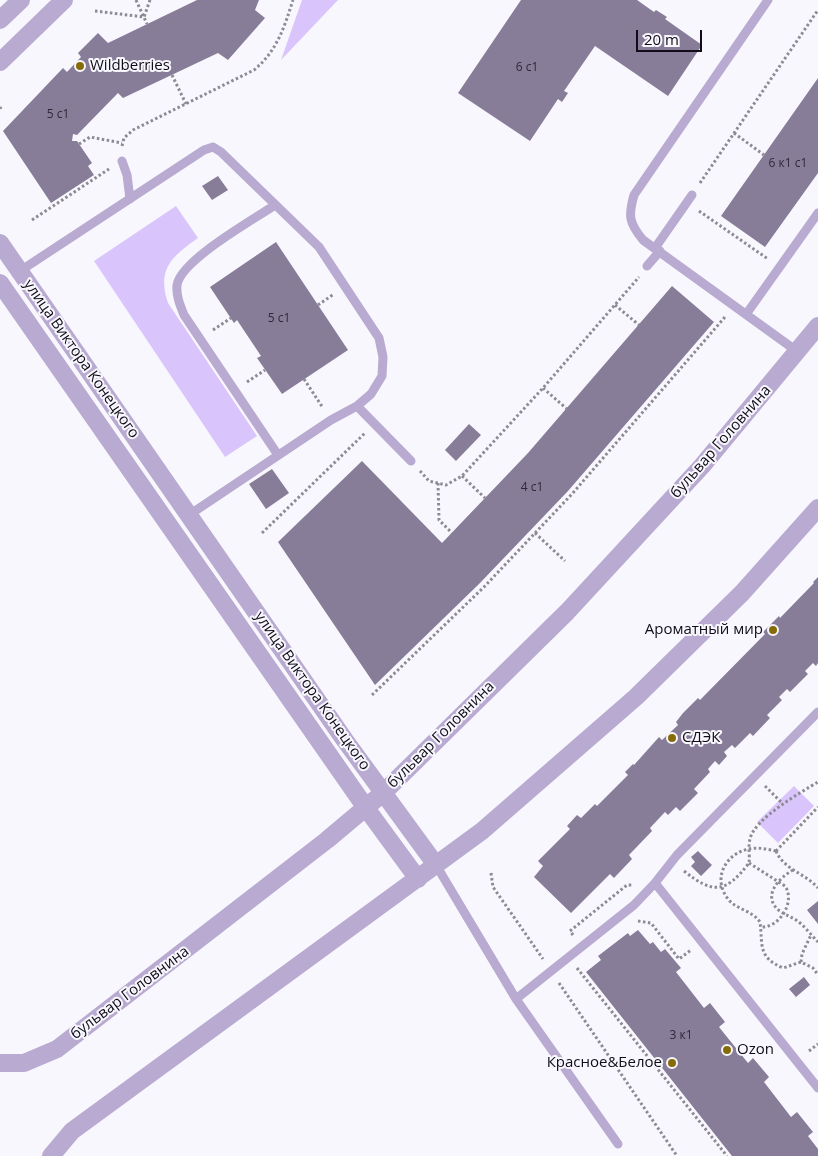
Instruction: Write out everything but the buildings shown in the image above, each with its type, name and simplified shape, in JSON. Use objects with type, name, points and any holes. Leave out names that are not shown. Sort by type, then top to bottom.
[{"type":"street","points":[[0,20],[21,0]]},
{"type":"street","points":[[0,62],[64,0]]},
{"type":"street","name":"улица Виктора Конецкого","points":[[0,242],[383,793],[436,865]]},
{"type":"street","name":"улица Виктора Конецкого","points":[[0,283],[366,808],[418,879]]},
{"type":"street","name":"бульвар Головнина","points":[[0,1063],[24,1063],[57,1049],[383,793],[567,612],[702,466],[818,326]]},
{"type":"street","points":[[51,1156],[72,1130],[482,832],[636,697],[742,592],[818,508]]},
{"type":"lane","points":[[768,0],[634,195],[629,211],[632,227],[643,240],[747,313],[798,352]]},
{"type":"lane","points":[[20,272],[204,150],[213,147],[221,152],[319,247],[379,338],[384,357],[382,376],[372,394],[357,406],[331,420],[189,515]]},
{"type":"lane","points":[[122,162],[127,175],[130,199]]},
{"type":"lane","points":[[647,266],[689,198]]},
{"type":"lane","points":[[275,205],[195,258],[183,270],[177,284],[178,300],[200,338],[278,455]]},
{"type":"lane","points":[[747,313],[818,213]]},
{"type":"lane","points":[[357,406],[410,461]]},
{"type":"lane","points":[[516,999],[634,905],[655,883],[671,862],[818,712]]},
{"type":"lane","name":"улица Виктора Конецкого","points":[[436,865],[516,999],[618,1144]]},
{"type":"lane","points":[[655,883],[818,1086]]},
{"type":"path","points":[[136,0],[147,24]]},
{"type":"path","points":[[144,17],[150,0]]},
{"type":"path","points":[[32,220],[112,166],[122,162],[120,150],[122,143],[133,130],[254,70],[268,59],[278,44],[293,0]]},
{"type":"path","points":[[95,11],[144,17]]},
{"type":"path","points":[[779,268],[689,198],[818,11]]},
{"type":"path","points":[[172,75],[186,104]]},
{"type":"path","points":[[734,133],[764,155]]},
{"type":"path","points":[[79,144],[90,137],[122,143]]},
{"type":"path","points":[[410,461],[429,481],[446,485],[462,476],[543,388],[647,266]]},
{"type":"path","points":[[615,305],[639,325]]},
{"type":"path","points":[[372,695],[484,587],[535,533],[612,449],[735,305]]},
{"type":"path","points":[[200,338],[231,318]]},
{"type":"path","points":[[682,361],[685,364]]},
{"type":"path","points":[[235,390],[265,370]]},
{"type":"path","points":[[304,380],[331,420]]},
{"type":"path","points":[[543,388],[567,409]]},
{"type":"path","points":[[262,533],[374,424]]},
{"type":"path","points":[[608,446],[612,449]]},
{"type":"path","points":[[462,476],[485,498]]},
{"type":"path","points":[[438,483],[439,520],[452,533]]},
{"type":"path","points":[[535,533],[565,561]]},
{"type":"path","points":[[525,537],[528,540]]},
{"type":"path","points":[[754,776],[782,803]]},
{"type":"path","points":[[671,862],[705,886],[713,889],[734,880],[749,863],[750,840],[754,832],[782,803],[818,782]]},
{"type":"path","points":[[776,850],[818,807]]},
{"type":"path","points":[[776,850],[750,848],[739,852],[724,866],[720,877],[721,887],[734,906],[756,917],[761,927],[760,943],[764,955],[773,964],[783,968],[801,962],[813,968],[818,975]]},
{"type":"path","points":[[776,850],[780,860],[818,888]]},
{"type":"path","points":[[749,863],[777,881],[788,892],[789,899],[773,926],[761,927]]},
{"type":"path","points":[[793,870],[777,881],[772,892],[772,899],[782,913],[796,920],[818,942]]},
{"type":"path","points":[[490,873],[493,887],[677,1156]]},
{"type":"path","points":[[582,922],[622,889]]},
{"type":"path","points":[[635,921],[651,923],[679,959],[683,956]]},
{"type":"path","points":[[801,962],[811,935]]},
{"type":"path","points":[[577,968],[727,1156]]},
{"type":"shaded area","points":[[302,0],[338,0],[281,60]]},
{"type":"shaded area","points":[[176,206],[198,238],[180,251],[169,265],[164,281],[168,303],[257,436],[225,457],[94,261]]},
{"type":"shaded area","points":[[794,786],[814,806],[778,843],[757,822]]},
{"type":"place","name":"Wildberries","points":[[80,66]]},
{"type":"place","name":"Ароматный мир","points":[[773,630]]},
{"type":"place","name":"СДЭК","points":[[672,738]]},
{"type":"place","name":"Ozon","points":[[727,1050]]},
{"type":"place","name":"Красное&Белое","points":[[672,1063]]}]
